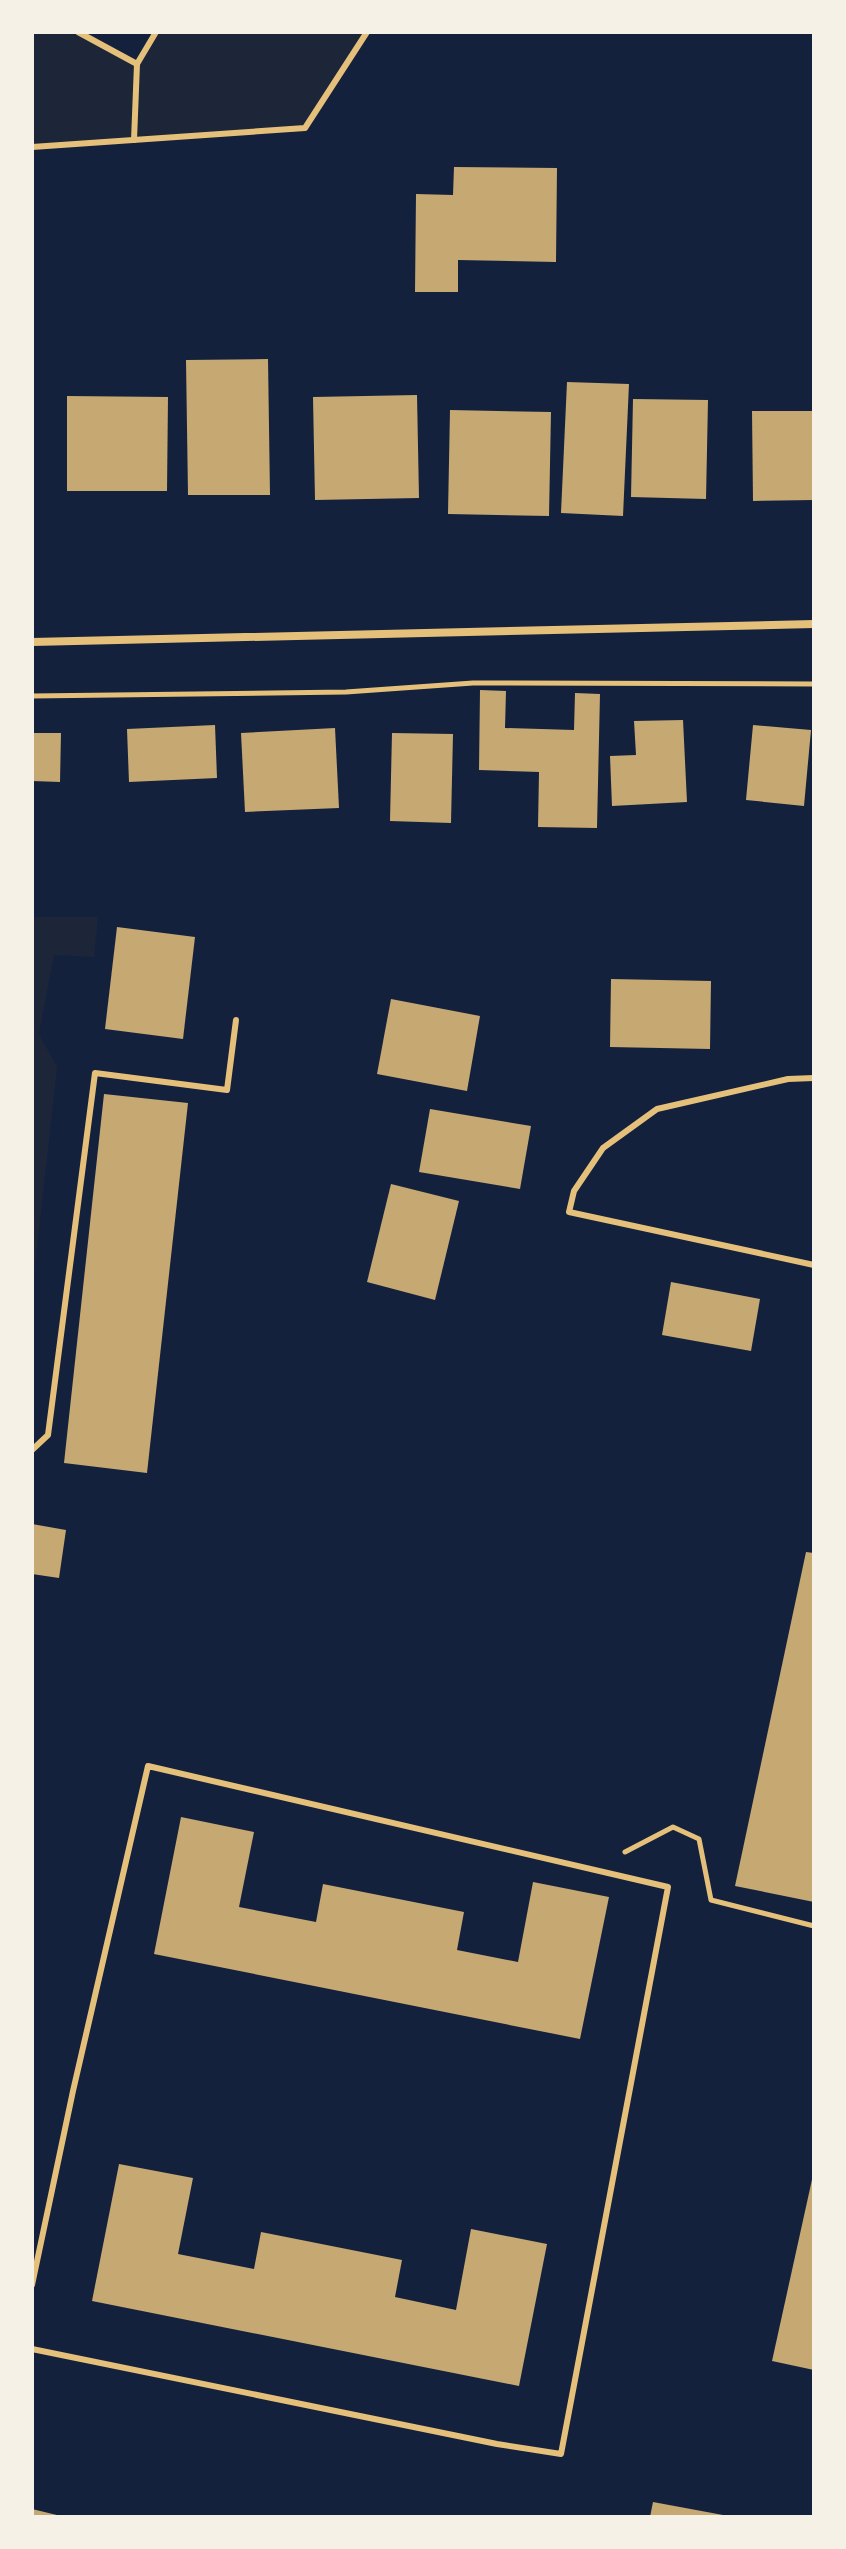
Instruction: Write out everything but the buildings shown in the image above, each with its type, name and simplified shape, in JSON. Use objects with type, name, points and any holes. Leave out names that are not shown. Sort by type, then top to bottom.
[{"type":"street","points":[[32,642],[814,624]]},
{"type":"lane","points":[[78,32],[137,64]]},
{"type":"lane","points":[[134,140],[137,64],[156,32]]},
{"type":"lane","points":[[32,147],[305,128],[367,32]]},
{"type":"lane","points":[[32,1450],[48,1435],[95,1073],[227,1090],[236,1020]]},
{"type":"lane","points":[[814,1078],[788,1079],[657,1109],[603,1148],[574,1191],[569,1212],[814,1265]]},
{"type":"lane","points":[[32,2285],[148,1766],[668,1887],[561,2454],[497,2444],[32,2349]]},
{"type":"path","points":[[32,696],[346,692],[473,683],[814,684]]},
{"type":"path","points":[[592,1869],[673,1827],[699,1839],[711,1900],[814,1926]]},
{"type":"shaded area","points":[[32,32],[78,32],[137,64],[156,32],[367,32],[305,128],[32,147]]},
{"type":"shaded area","points":[[32,917],[98,917],[94,957],[54,955],[39,1034],[57,1067],[32,1293]]}]
